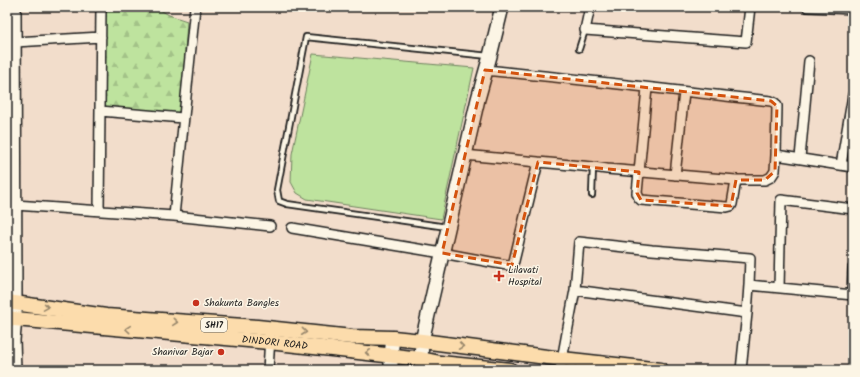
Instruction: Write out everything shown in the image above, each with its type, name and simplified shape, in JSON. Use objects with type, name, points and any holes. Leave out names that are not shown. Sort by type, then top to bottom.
[{"type":"main road","name":"DINDORI ROAD","points":[[11,302],[106,316],[257,327],[270,336],[391,356],[421,359],[440,366],[510,370]]},
{"type":"main road","name":"DINDORI ROAD","points":[[10,329],[393,338],[422,341],[561,364],[661,370]]},
{"type":"street","points":[[14,7],[15,205],[10,329],[14,370]]},
{"type":"street","points":[[99,210],[101,7]]},
{"type":"street","points":[[174,216],[194,7]]},
{"type":"street","points":[[421,359],[422,341],[464,155],[502,7]]},
{"type":"street","points":[[590,7],[585,30],[746,42],[750,7]]},
{"type":"street","points":[[807,7],[853,9]]},
{"type":"street","points":[[15,42],[101,36]]},
{"type":"street","points":[[800,158],[809,61]]},
{"type":"street","points":[[464,155],[736,180],[765,180],[771,177],[774,171],[776,155],[777,106],[771,101],[486,70]]},
{"type":"street","points":[[647,88],[637,194],[639,198],[641,200],[731,206],[736,180]]},
{"type":"street","points":[[675,175],[684,92]]},
{"type":"street","points":[[841,165],[853,95]]},
{"type":"street","points":[[100,111],[183,118]]},
{"type":"street","points":[[776,155],[853,167]]},
{"type":"street","points":[[292,228],[512,265],[538,162]]},
{"type":"street","points":[[779,288],[781,200],[853,209]]},
{"type":"street","points":[[15,205],[174,216],[270,226]]},
{"type":"street","points":[[561,364],[576,290],[579,242],[750,258],[747,313],[741,370]]},
{"type":"street","points":[[749,285],[852,294],[853,268]]},
{"type":"street","points":[[576,290],[747,313]]},
{"type":"street","points":[[268,370],[270,336]]},
{"type":"street","points":[[391,370],[393,338]]},
{"type":"lane","points":[[579,49],[585,30]]},
{"type":"lane","points":[[448,227],[287,204],[279,201],[277,190],[306,37],[490,56]]},
{"type":"lane","points":[[592,195],[594,167]]},
{"type":"highlighted area","points":[[485,70],[771,101],[777,106],[775,171],[765,180],[736,180],[731,206],[641,200],[637,193],[639,172],[538,162],[512,265],[442,253]]},
{"type":"green space","points":[[104,7],[155,7],[169,15],[187,21],[181,116],[104,109]]},
{"type":"green space","points":[[313,54],[474,68],[441,219],[307,199],[297,193],[291,182],[292,154]]},
{"type":"place","name":"Lilavati Hospital","points":[[499,276]]},
{"type":"place","name":"Shakunta Bangles","points":[[196,303]]},
{"type":"place","name":"Shanivar Bajar","points":[[221,352]]}]
